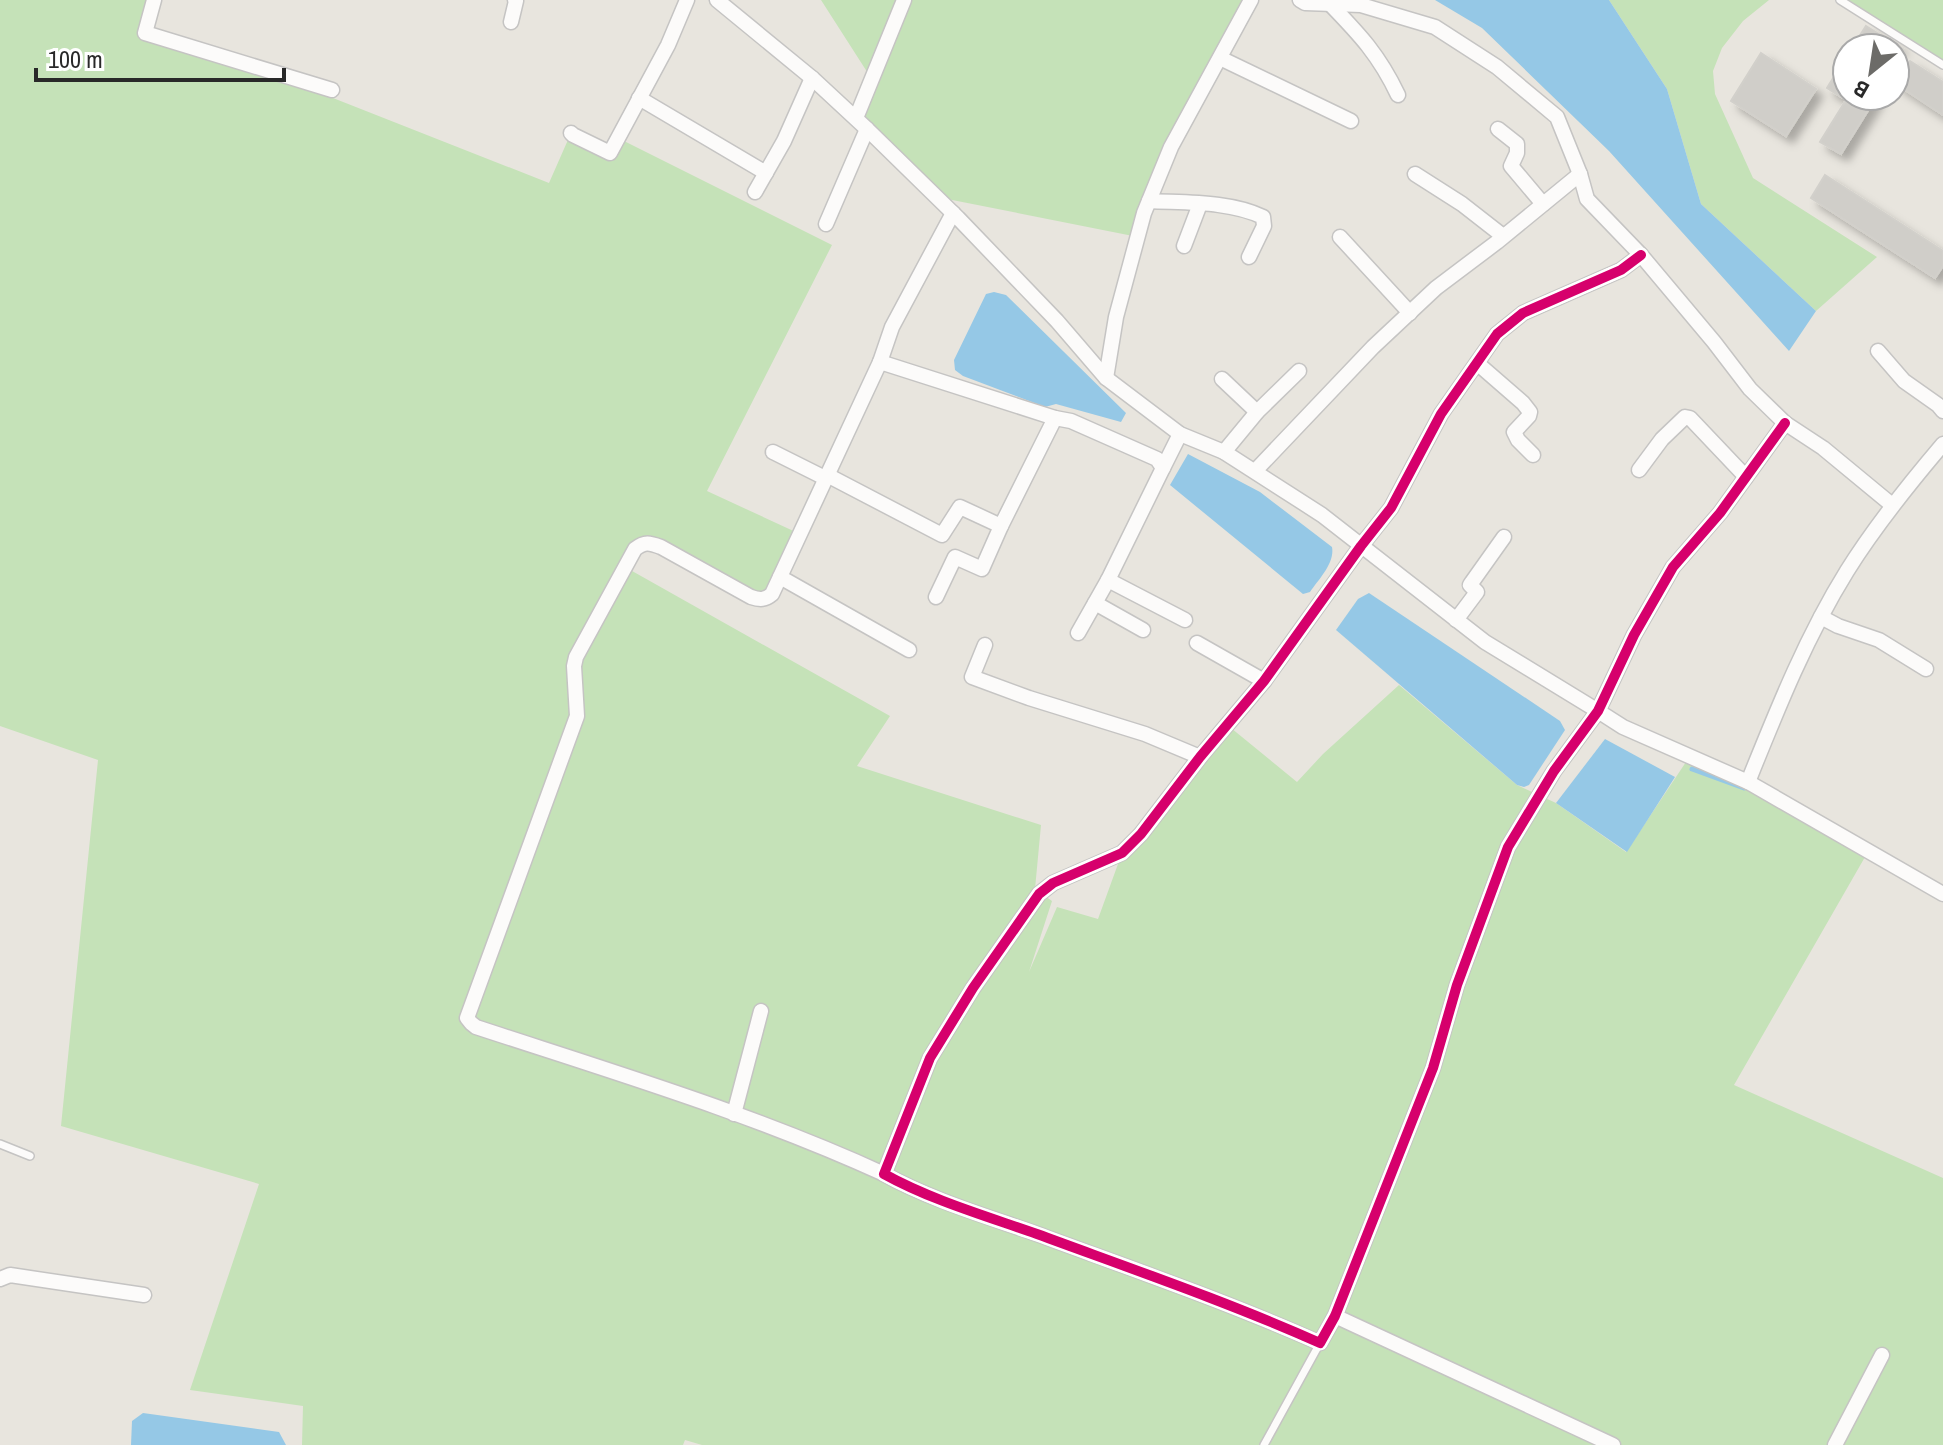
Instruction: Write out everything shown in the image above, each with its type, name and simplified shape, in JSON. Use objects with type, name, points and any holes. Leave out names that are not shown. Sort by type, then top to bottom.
[{"type":"street","points":[[154,0],[145,33],[332,90]]},
{"type":"street","points":[[511,22],[515,0]]},
{"type":"street","points":[[571,133],[610,153],[668,45],[687,0]]},
{"type":"street","points":[[717,0],[856,118],[1057,321],[1106,378],[1180,434],[1224,452],[1322,515],[1485,642],[1623,727],[1748,782],[1943,894]]},
{"type":"street","points":[[856,118],[904,0]]},
{"type":"street","points":[[1106,378],[1116,317],[1149,201],[1171,147],[1251,0]]},
{"type":"street","points":[[1300,0],[1305,3],[1361,5],[1435,27],[1497,67],[1557,117],[1587,199],[1641,255],[1750,389],[1785,423],[1823,448],[1892,505]]},
{"type":"street","points":[[1330,4],[1367,43],[1386,69],[1398,95]]},
{"type":"street","points":[[1220,58],[1351,121]]},
{"type":"street","points":[[755,192],[784,141],[812,78]]},
{"type":"street","points":[[639,98],[766,173]]},
{"type":"street","points":[[826,224],[867,129]]},
{"type":"street","points":[[1498,129],[1517,144],[1511,166],[1543,204]]},
{"type":"street","points":[[1415,174],[1462,204],[1503,236]]},
{"type":"street","points":[[1255,471],[1373,347],[1436,288],[1580,174]]},
{"type":"street","points":[[1149,201],[1223,206],[1263,217],[1264,226],[1249,257]]},
{"type":"street","points":[[1184,246],[1200,204]]},
{"type":"street","points":[[953,213],[892,327],[880,362],[772,594],[767,599],[751,597],[648,542],[635,549],[576,657],[577,716],[467,1018],[476,1027],[834,1151],[898,1182],[1277,1324],[1320,1343],[1335,1316],[1433,1068],[1457,985],[1508,847],[1554,771],[1598,711],[1634,635],[1673,567],[1720,513],[1785,423]]},
{"type":"street","points":[[1340,237],[1410,313]]},
{"type":"street","points":[[884,1174],[930,1058],[973,988],[1039,894],[1053,883],[1122,853],[1141,834],[1264,681],[1391,508],[1441,414],[1497,334],[1523,313],[1621,270],[1641,255]]},
{"type":"street","points":[[1878,351],[1901,378],[1943,411]]},
{"type":"street","points":[[880,362],[1071,421],[1157,459],[1163,468]]},
{"type":"street","points":[[1477,363],[1530,412],[1514,432],[1533,455]]},
{"type":"street","points":[[1224,452],[1257,412],[1299,371]]},
{"type":"street","points":[[1222,379],[1257,412]]},
{"type":"street","points":[[1639,470],[1662,439],[1685,417],[1690,418],[1746,477]]},
{"type":"street","points":[[936,597],[955,557],[982,569],[1055,418]]},
{"type":"street","points":[[1078,633],[1108,580],[1180,434]]},
{"type":"street","points":[[1748,782],[1784,692],[1847,570],[1892,505],[1943,444]]},
{"type":"street","points":[[773,452],[942,535],[960,507],[1001,526]]},
{"type":"street","points":[[1456,620],[1477,592],[1470,585],[1504,537]]},
{"type":"street","points":[[780,577],[909,650]]},
{"type":"street","points":[[1108,580],[1185,620]]},
{"type":"street","points":[[1095,603],[1143,630]]},
{"type":"street","points":[[1821,617],[1879,640],[1926,669]]},
{"type":"street","points":[[1197,643],[1264,681]]},
{"type":"street","points":[[985,645],[972,677],[1145,734],[1200,757]]},
{"type":"street","points":[[734,1114],[761,1011]]},
{"type":"street","points":[[0,1279],[10,1275],[144,1295]]},
{"type":"street","points":[[1335,1316],[1613,1445]]},
{"type":"street","points":[[1835,1445],[1882,1355]]},
{"type":"lane","points":[[1840,0],[1943,65]]},
{"type":"lane","points":[[0,1144],[30,1156]]},
{"type":"lane","points":[[1264,1445],[1320,1343]]},
{"type":"green space","points":[[0,0],[154,0],[145,33],[333,98],[549,183],[571,133],[610,153],[624,141],[832,245],[707,491],[800,534],[767,598],[642,544],[625,567],[890,716],[857,766],[1041,825],[1035,889],[1052,901],[1029,972],[1057,907],[1098,919],[1122,853],[1231,728],[1297,782],[1399,685],[1517,785],[1556,803],[1626,852],[1690,756],[1869,850],[1734,1085],[1943,1178],[1943,1445],[702,1445],[685,1440],[683,1445],[302,1445],[303,1406],[190,1390],[259,1184],[61,1126],[98,760],[0,726]]},
{"type":"green space","points":[[821,0],[1251,0],[1171,147],[1138,237],[937,197],[856,118],[871,78]]},
{"type":"green space","points":[[1609,0],[1769,0],[1743,21],[1722,48],[1713,71],[1715,94],[1753,178],[1877,257],[1816,311],[1701,204],[1667,89]]},
{"type":"green space","points":[[1840,0],[1943,0],[1943,65],[1911,45],[1911,32],[1891,32]]},
{"type":"water","points":[[1435,0],[1609,0],[1667,89],[1701,204],[1816,311],[1789,351],[1609,151],[1482,28]]},
{"type":"water","points":[[986,294],[1006,295],[1126,413],[1121,422],[1056,404],[1045,407],[963,376],[955,370],[954,360]]},
{"type":"water","points":[[1188,454],[1260,492],[1332,547],[1329,565],[1310,592],[1303,594],[1170,485]]},
{"type":"water","points":[[1369,593],[1560,721],[1565,730],[1529,785],[1517,785],[1336,630],[1358,599]]},
{"type":"water","points":[[1605,739],[1675,777],[1627,852],[1556,803]]},
{"type":"water","points":[[143,1413],[279,1432],[286,1445],[131,1445],[132,1421]]},
{"type":"building","points":[[1866,26],[1876,32],[1862,32]]},
{"type":"building","points":[[1761,53],[1816,89],[1786,136],[1731,101]]},
{"type":"building","points":[[1911,62],[1943,82],[1943,115],[1911,94]]},
{"type":"building","points":[[1839,112],[1867,112],[1841,154],[1820,142]]},
{"type":"building","points":[[1825,175],[1943,251],[1943,266],[1935,278],[1811,198]]},
{"type":"waterway","points":[[1692,769],[1744,788]]},
{"type":"cycle path","points":[[1641,255],[1621,270],[1523,313],[1497,334],[1441,414],[1391,508],[1264,681],[1141,834],[1122,853],[1053,883],[1039,894],[973,988],[930,1058],[884,1174],[940,1200],[1180,1286],[1320,1343],[1335,1316],[1433,1068],[1457,985],[1508,847],[1554,771],[1598,711],[1634,635],[1673,567],[1720,513],[1785,423]]}]
